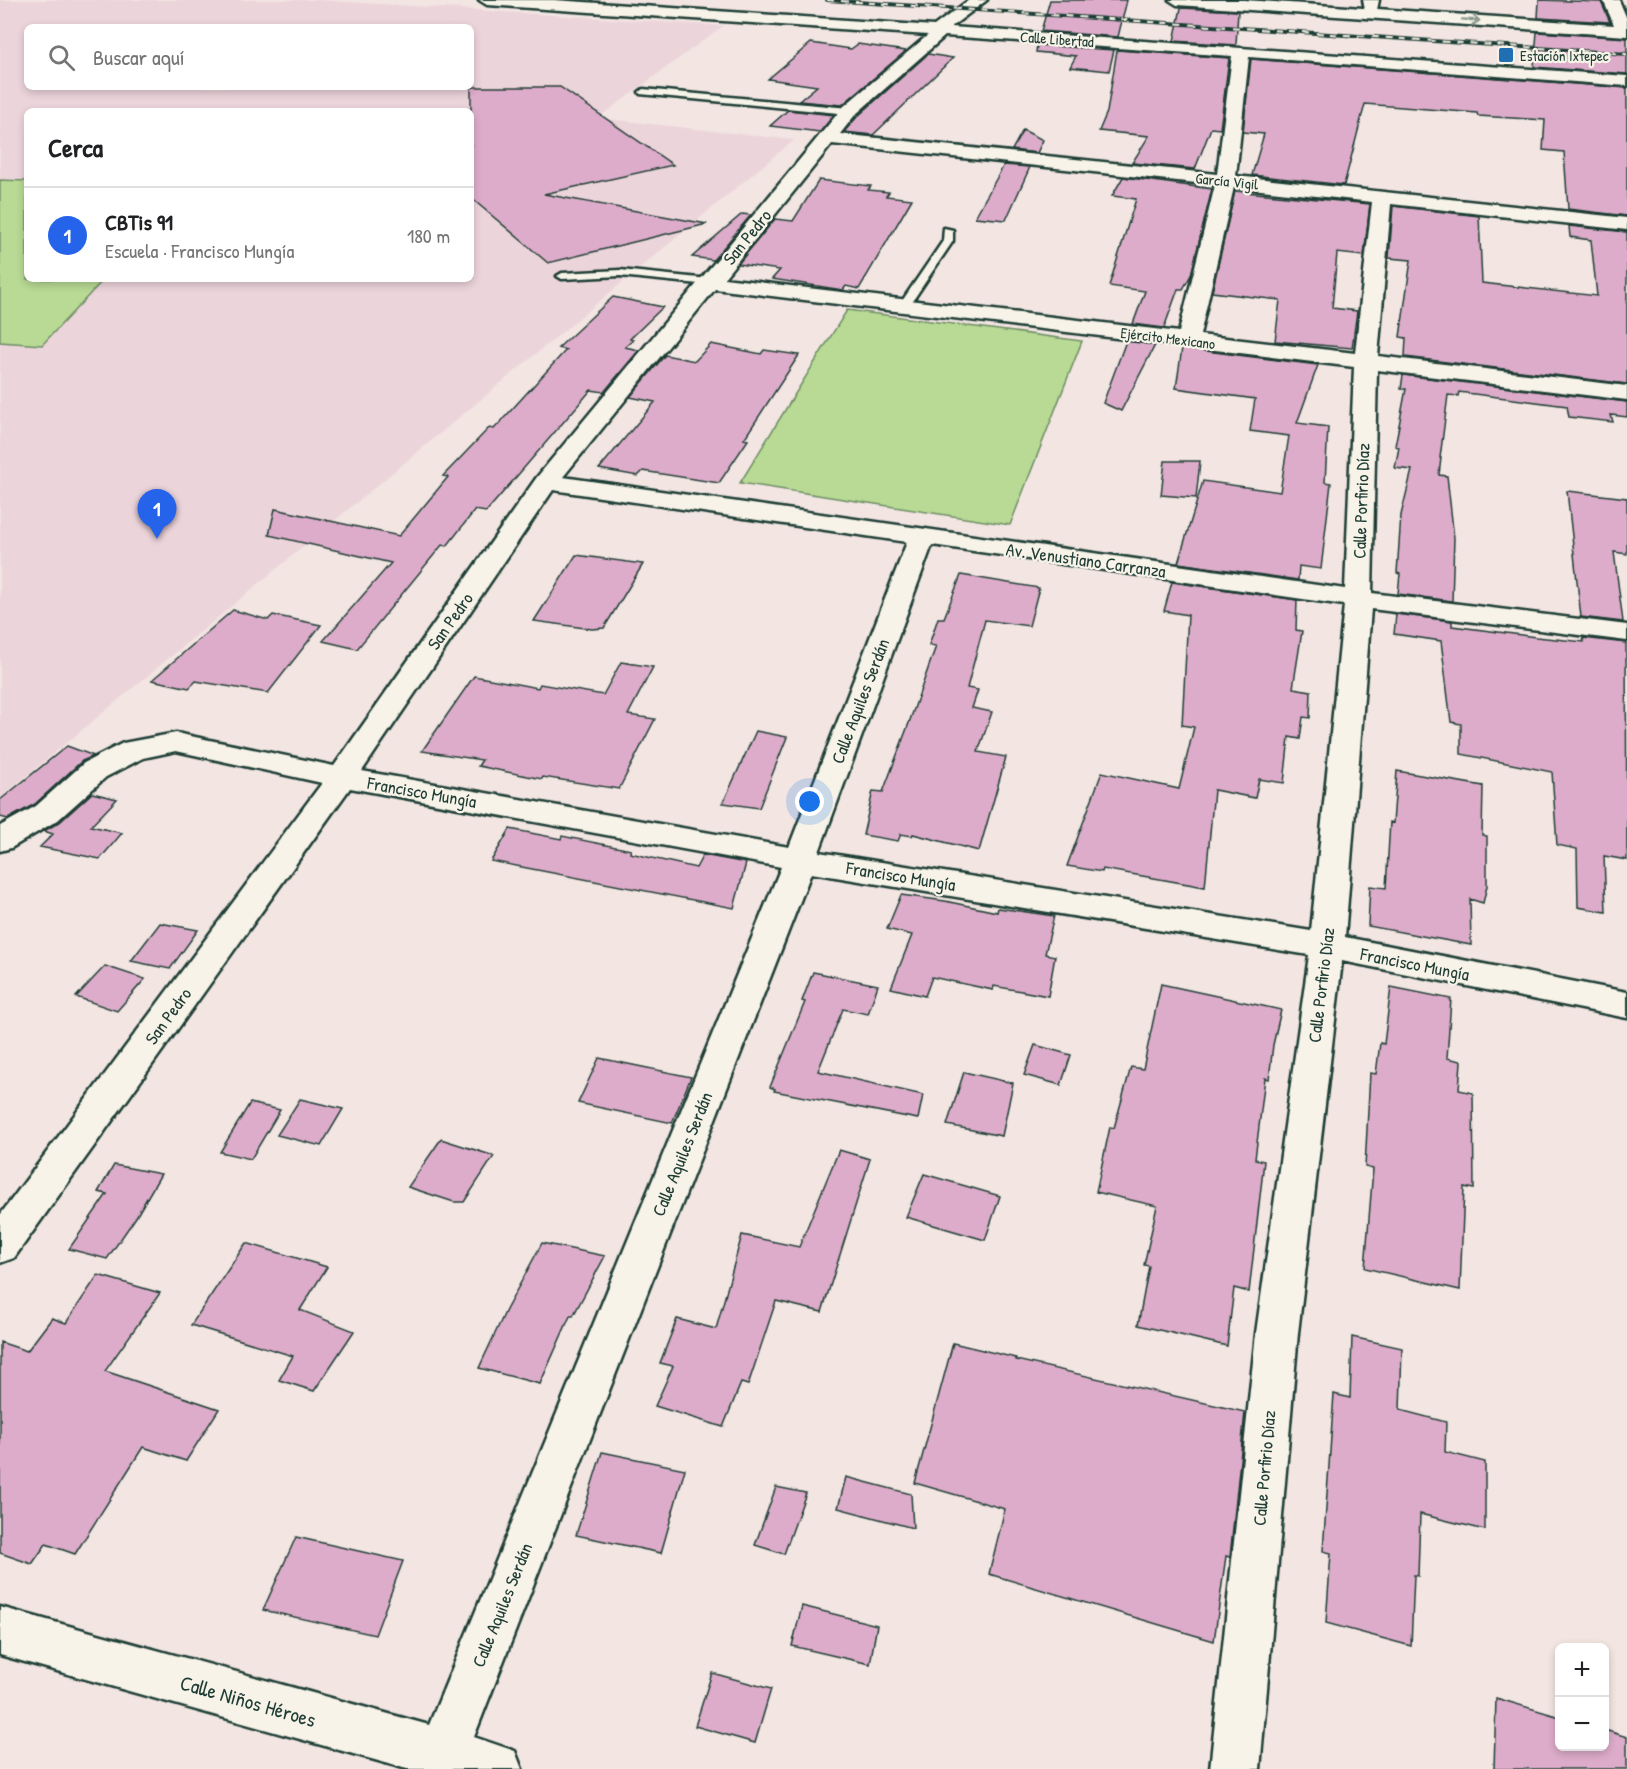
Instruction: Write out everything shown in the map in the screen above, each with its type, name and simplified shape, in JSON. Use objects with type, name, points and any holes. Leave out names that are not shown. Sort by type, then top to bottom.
[{"type":"street","name":"Calle Libertad","points":[[487,0],[1627,81]]},
{"type":"street","name":"San Pedro","points":[[0,1246],[342,777],[546,482],[849,111],[942,31],[941,27],[979,0]]},
{"type":"street","points":[[1177,0],[1371,6],[1626,31]]},
{"type":"street","points":[[1611,0],[1626,31]]},
{"type":"street","points":[[1188,340],[1226,181],[1241,52]]},
{"type":"street","name":"García Vigil","points":[[828,138],[1627,224]]},
{"type":"street","name":"Calle Porfirio Díaz","points":[[1235,1769],[1277,1334],[1327,946],[1358,599],[1366,360],[1382,199]]},
{"type":"street","name":"Ejército Mexicano","points":[[709,282],[1627,393]]},
{"type":"street","name":"Av. Venustiano Carranza","points":[[546,482],[1358,599],[1627,633]]},
{"type":"street","name":"Calle Aquiles Serdán","points":[[439,1762],[800,860],[922,536]]},
{"type":"street","name":"Francisco Mungía","points":[[0,840],[46,813],[95,770],[134,750],[176,742],[342,777],[800,860],[1327,946],[1627,1005]]},
{"type":"street","name":"Calle Niños Héroes","points":[[0,1631],[439,1762],[497,1769]]},
{"type":"lane","points":[[643,92],[849,111]]},
{"type":"lane","points":[[903,307],[948,241],[948,230]]},
{"type":"lane","points":[[562,276],[621,273],[709,282]]},
{"type":"shaded area","points":[[0,0],[317,0],[723,26],[598,118],[794,140],[0,798]]},
{"type":"green space","points":[[0,180],[24,181],[24,282],[101,282],[42,345],[0,342]]},
{"type":"green space","points":[[847,310],[1082,341],[1010,525],[740,483]]},
{"type":"building","points":[[1050,0],[1127,0],[1118,37],[1041,31]]},
{"type":"building","points":[[1539,0],[1601,2],[1610,22],[1538,18]]},
{"type":"building","points":[[1181,8],[1238,11],[1236,45],[1174,41]]},
{"type":"building","points":[[1537,32],[1627,38],[1627,74],[1534,67]]},
{"type":"building","points":[[811,43],[851,49],[858,44],[906,51],[842,105],[799,101],[817,86],[768,79]]},
{"type":"building","points":[[1037,45],[1114,50],[1109,71],[1070,67],[1076,56],[1036,52]]},
{"type":"building","points":[[1117,50],[1229,58],[1220,129],[1211,128],[1195,169],[1132,163],[1149,136],[1099,131],[1107,112]]},
{"type":"building","points":[[928,54],[953,58],[873,135],[844,132],[857,117]]},
{"type":"building","points":[[1251,59],[1627,88],[1627,216],[1568,209],[1564,152],[1543,150],[1545,120],[1478,116],[1477,113],[1365,104],[1344,185],[1252,175],[1264,134],[1243,132]]},
{"type":"building","points":[[474,87],[560,87],[673,165],[544,194],[707,224],[548,263],[474,201],[474,108],[471,108],[471,90],[474,90]]},
{"type":"building","points":[[788,110],[834,115],[820,132],[770,126]]},
{"type":"building","points":[[1023,130],[1043,140],[1037,153],[1012,150]]},
{"type":"building","points":[[1004,165],[1030,167],[1006,220],[975,217]]},
{"type":"building","points":[[1123,177],[1212,189],[1191,275],[1183,289],[1178,289],[1164,328],[1133,324],[1145,291],[1109,286],[1136,199],[1112,196]]},
{"type":"building","points":[[819,180],[871,186],[868,190],[889,192],[886,196],[912,199],[859,289],[846,286],[843,290],[772,279],[780,270],[738,264],[775,219],[793,221]]},
{"type":"building","points":[[1235,191],[1370,204],[1364,256],[1337,253],[1332,308],[1357,311],[1352,348],[1275,341],[1280,300],[1212,292]]},
{"type":"building","points":[[1393,206],[1479,216],[1482,283],[1597,296],[1591,240],[1570,237],[1569,226],[1627,232],[1627,384],[1405,357],[1406,338],[1400,337],[1411,260],[1389,258]]},
{"type":"building","points":[[742,214],[751,215],[713,260],[692,257]]},
{"type":"building","points":[[613,297],[663,307],[630,339],[633,340],[625,347],[639,350],[604,392],[591,390],[486,512],[475,510],[447,546],[442,545],[357,649],[323,641],[391,563],[269,535],[275,509],[399,536],[448,477],[443,476],[489,428],[494,429],[566,350],[558,348]]},
{"type":"building","points":[[1126,341],[1155,345],[1121,411],[1103,403]]},
{"type":"building","points":[[711,344],[761,354],[764,350],[799,355],[744,439],[748,440],[719,483],[643,471],[638,476],[599,469],[655,402],[630,397],[665,355],[695,361]]},
{"type":"building","points":[[1182,348],[1318,365],[1297,423],[1328,427],[1325,482],[1331,483],[1321,569],[1299,566],[1298,580],[1178,563],[1203,481],[1280,492],[1289,436],[1250,431],[1255,399],[1176,388]]},
{"type":"building","points":[[1403,375],[1627,402],[1627,417],[1611,415],[1613,422],[1569,417],[1567,406],[1459,392],[1458,396],[1448,395],[1439,475],[1447,476],[1454,538],[1452,601],[1398,594],[1401,515],[1412,470],[1395,468],[1399,447],[1395,446],[1406,389],[1401,389]]},
{"type":"building","points":[[1165,461],[1200,461],[1196,498],[1161,495]]},
{"type":"building","points":[[1567,491],[1627,498],[1627,554],[1614,552],[1623,622],[1581,617]]},
{"type":"building","points":[[576,555],[643,564],[604,628],[592,629],[534,621]]},
{"type":"building","points":[[961,575],[1039,588],[1029,626],[985,620],[967,688],[978,690],[972,708],[992,712],[978,752],[1006,757],[979,851],[913,834],[912,836],[901,834],[898,841],[863,835],[873,791],[883,792],[936,646],[929,645],[938,618],[944,618]]},
{"type":"building","points":[[1172,582],[1297,600],[1296,630],[1302,631],[1293,688],[1311,691],[1310,718],[1303,717],[1300,739],[1289,737],[1284,783],[1259,779],[1255,798],[1214,790],[1205,887],[1103,869],[1102,872],[1067,866],[1102,772],[1179,789],[1194,727],[1182,725],[1188,615],[1164,611]]},
{"type":"building","points":[[233,610],[268,620],[273,615],[321,625],[268,693],[196,681],[189,688],[152,680]]},
{"type":"building","points":[[1396,614],[1452,621],[1452,626],[1536,637],[1584,642],[1583,638],[1626,643],[1627,860],[1604,856],[1606,912],[1578,907],[1577,849],[1557,845],[1552,772],[1461,754],[1461,724],[1451,722],[1441,641],[1394,634]]},
{"type":"building","points":[[621,662],[653,667],[628,715],[655,719],[619,789],[543,777],[542,779],[478,766],[482,760],[422,751],[474,676],[538,688],[540,684],[603,695]]},
{"type":"building","points":[[756,731],[787,737],[759,808],[723,803]]},
{"type":"building","points":[[67,746],[94,756],[82,761],[35,804],[8,819],[0,817],[0,800]]},
{"type":"building","points":[[1397,771],[1483,786],[1482,835],[1487,836],[1487,886],[1483,903],[1470,899],[1471,945],[1368,926],[1370,886],[1386,888],[1390,822],[1393,823]]},
{"type":"building","points":[[92,793],[117,799],[91,826],[122,833],[100,859],[40,847],[53,834],[44,831],[60,822]]},
{"type":"building","points":[[510,829],[561,839],[562,836],[631,850],[630,853],[696,868],[703,855],[746,863],[734,908],[491,861]]},
{"type":"building","points":[[901,895],[997,912],[998,908],[1054,916],[1045,954],[1055,956],[1048,996],[994,986],[993,990],[932,977],[925,996],[891,988],[912,935],[887,929]]},
{"type":"building","points":[[160,923],[198,930],[170,969],[131,961]]},
{"type":"building","points":[[105,966],[145,979],[117,1011],[76,997]]},
{"type":"building","points":[[813,972],[878,985],[868,1014],[843,1009],[818,1071],[923,1095],[918,1119],[774,1091],[775,1089],[770,1087],[805,1002],[802,1001]]},
{"type":"building","points":[[1161,984],[1281,1010],[1273,1045],[1269,1079],[1265,1078],[1255,1159],[1264,1161],[1249,1292],[1234,1288],[1227,1346],[1138,1325],[1149,1266],[1144,1265],[1157,1206],[1096,1192],[1110,1127],[1114,1128],[1131,1067],[1143,1069]]},
{"type":"building","points":[[1391,987],[1451,999],[1447,1058],[1461,1061],[1459,1090],[1473,1093],[1474,1189],[1464,1187],[1460,1290],[1365,1268],[1373,1169],[1365,1167],[1370,1073],[1376,1074],[1380,1043],[1384,1044]]},
{"type":"building","points":[[1035,1045],[1071,1055],[1061,1085],[1024,1075]]},
{"type":"building","points":[[599,1058],[691,1077],[672,1123],[578,1103]]},
{"type":"building","points":[[964,1072],[1013,1083],[1002,1136],[947,1125]]},
{"type":"building","points":[[300,1099],[343,1109],[321,1146],[277,1135]]},
{"type":"building","points":[[250,1103],[280,1110],[251,1159],[220,1152]]},
{"type":"building","points":[[441,1139],[494,1156],[464,1202],[454,1202],[408,1187]]},
{"type":"building","points":[[839,1150],[870,1159],[822,1312],[776,1301],[748,1385],[741,1383],[723,1427],[655,1406],[673,1366],[660,1363],[677,1319],[716,1329],[742,1235],[799,1247]]},
{"type":"building","points":[[114,1165],[161,1174],[136,1217],[107,1259],[69,1249],[107,1194],[98,1192]]},
{"type":"building","points":[[924,1174],[1000,1196],[985,1240],[906,1217]]},
{"type":"building","points":[[246,1243],[327,1267],[300,1310],[354,1331],[314,1391],[279,1380],[293,1356],[191,1325]]},
{"type":"building","points":[[542,1243],[605,1256],[573,1316],[570,1316],[540,1384],[479,1368],[506,1310]]},
{"type":"building","points":[[98,1275],[160,1293],[105,1371],[219,1409],[186,1461],[143,1447],[75,1554],[46,1544],[32,1564],[0,1553],[0,1342],[27,1351],[52,1318],[66,1323]]},
{"type":"building","points":[[1352,1337],[1402,1348],[1400,1410],[1446,1422],[1445,1452],[1485,1462],[1485,1530],[1420,1514],[1418,1576],[1414,1575],[1411,1646],[1326,1623],[1331,1553],[1323,1551],[1334,1394],[1350,1398]]},
{"type":"building","points":[[953,1343],[1016,1358],[1016,1360],[1245,1412],[1230,1557],[1226,1556],[1214,1641],[989,1574],[1005,1509],[915,1483]]},
{"type":"building","points":[[602,1452],[685,1469],[661,1553],[576,1535]]},
{"type":"building","points":[[846,1477],[911,1494],[913,1528],[838,1508]]},
{"type":"building","points":[[776,1487],[806,1493],[784,1554],[755,1545]]},
{"type":"building","points":[[296,1537],[403,1561],[375,1635],[263,1610]]},
{"type":"building","points":[[802,1606],[877,1625],[870,1664],[792,1646]]},
{"type":"building","points":[[712,1673],[771,1689],[755,1743],[695,1726]]},
{"type":"building","points":[[1496,1698],[1555,1716],[1555,1751],[1609,1751],[1609,1731],[1627,1737],[1627,1769],[1494,1769]]},
{"type":"railway","points":[[827,0],[1627,54]]},
{"type":"place","name":"Estación Ixtepec","points":[[1506,55]]},
{"type":"place","name":"CBTis 91","points":[[157,539]]}]
